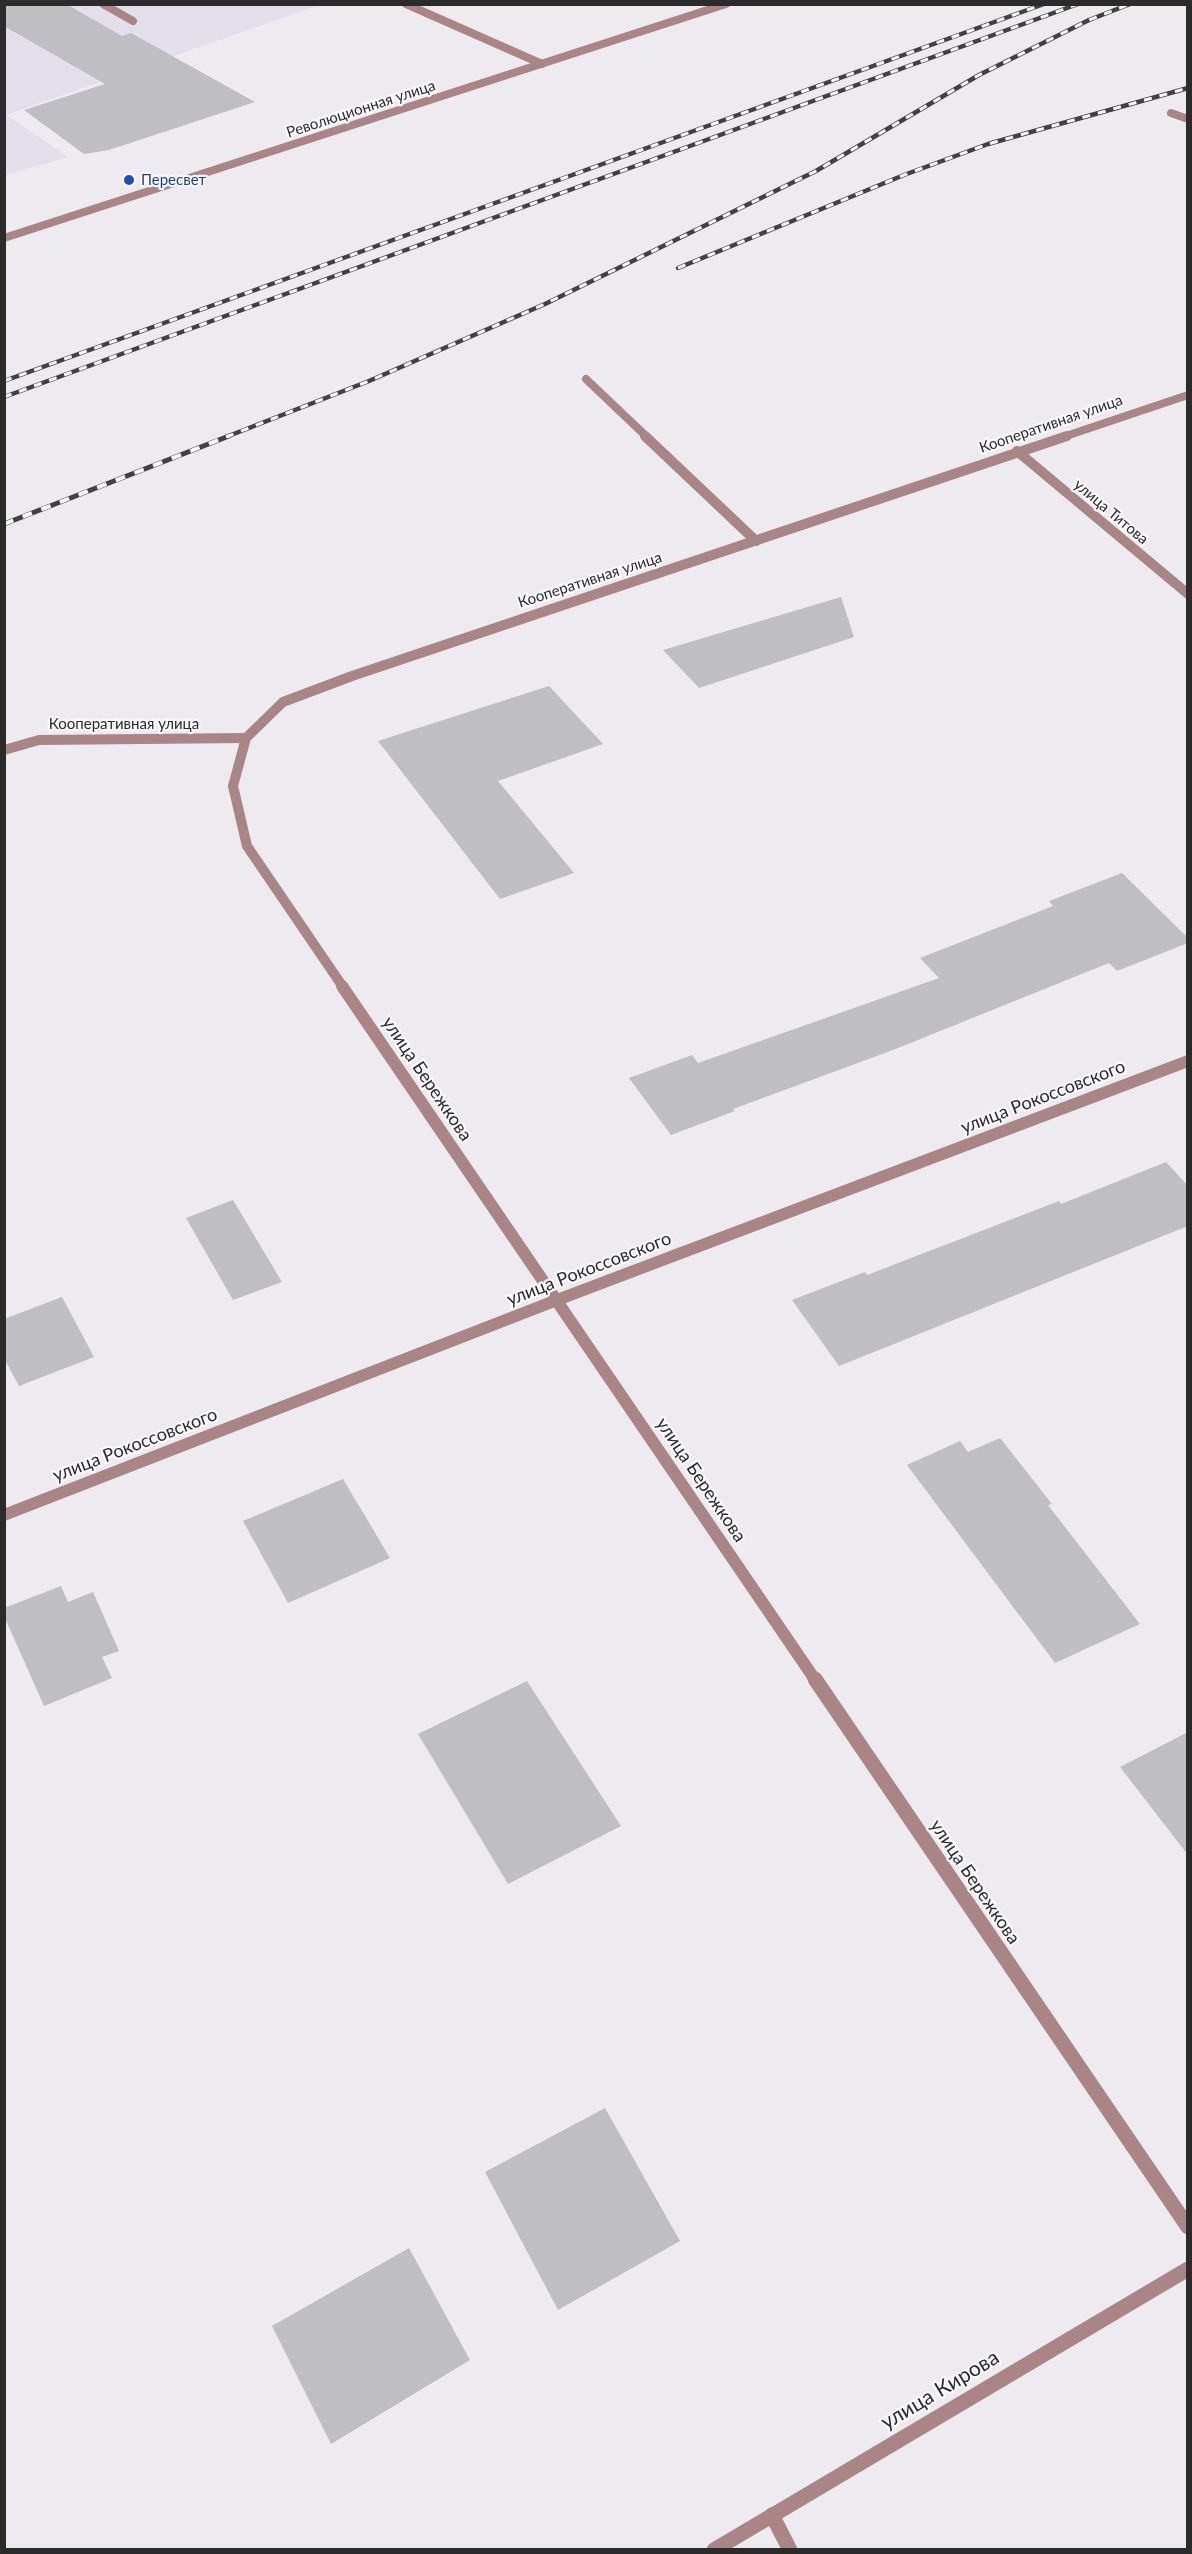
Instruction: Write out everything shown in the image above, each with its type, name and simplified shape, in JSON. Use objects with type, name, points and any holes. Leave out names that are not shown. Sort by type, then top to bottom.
[{"type":"street","points":[[102,4],[133,21]]},
{"type":"street","points":[[406,4],[542,64]]},
{"type":"street","name":"Революционная улица","points":[[4,238],[726,4]]},
{"type":"street","points":[[1171,113],[1188,120]]},
{"type":"street","points":[[586,379],[756,541]]},
{"type":"street","name":"Кооперативная улица","points":[[4,750],[39,740],[246,738],[283,702],[352,675],[1188,394]]},
{"type":"street","name":"улица Титова","points":[[1017,451],[1188,594]]},
{"type":"street","name":"улица Бережкова","points":[[246,738],[233,786],[247,846],[1188,2227]]},
{"type":"street","name":"улица Рокоссовского","points":[[4,1515],[557,1300],[1188,1061]]},
{"type":"street","name":"улица Кирова","points":[[714,2550],[1188,2269]]},
{"type":"street","points":[[772,2516],[790,2550]]},
{"type":"shaded area","points":[[5,5],[319,5],[6,115],[68,157],[5,175]]},
{"type":"building","points":[[4,4],[66,4],[122,36],[131,33],[255,102],[109,150],[84,154],[24,110],[105,84],[4,26]]},
{"type":"building","points":[[841,597],[854,637],[699,688],[663,650]]},
{"type":"building","points":[[549,686],[603,744],[498,781],[574,873],[500,899],[378,741]]},
{"type":"building","points":[[1122,873],[1188,938],[1188,943],[1117,971],[1109,963],[893,1050],[733,1109],[735,1111],[671,1135],[629,1078],[692,1055],[698,1063],[939,978],[920,958],[1053,906],[1049,901]]},
{"type":"building","points":[[1166,1162],[1188,1186],[1188,1226],[839,1366],[792,1300],[865,1272],[867,1275],[1059,1201],[1061,1204]]},
{"type":"building","points":[[233,1200],[282,1282],[233,1300],[186,1218]]},
{"type":"building","points":[[62,1297],[94,1357],[19,1386],[4,1358],[4,1319]]},
{"type":"building","points":[[1000,1438],[1052,1504],[1048,1505],[1140,1624],[1055,1663],[907,1465],[960,1441],[968,1452]]},
{"type":"building","points":[[343,1479],[390,1558],[288,1603],[243,1521]]},
{"type":"building","points":[[61,1586],[68,1602],[93,1592],[119,1651],[102,1657],[112,1678],[44,1706],[4,1616],[4,1608]]},
{"type":"building","points":[[527,1681],[621,1826],[508,1884],[418,1734]]},
{"type":"building","points":[[1188,1732],[1188,1855],[1120,1767]]},
{"type":"building","points":[[605,2108],[680,2241],[558,2310],[485,2172]]},
{"type":"building","points":[[409,2248],[470,2360],[331,2444],[272,2326]]},
{"type":"railway","points":[[4,381],[1044,4]]},
{"type":"railway","points":[[4,397],[1078,4]]},
{"type":"railway","points":[[226,437],[369,381],[545,304],[816,171],[979,75],[1089,20],[1130,4]]},
{"type":"railway","points":[[678,268],[904,175],[988,144],[1188,88]]},
{"type":"railway","points":[[4,524],[229,436]]},
{"type":"place","name":"Пересвет","points":[[129,180]]}]
